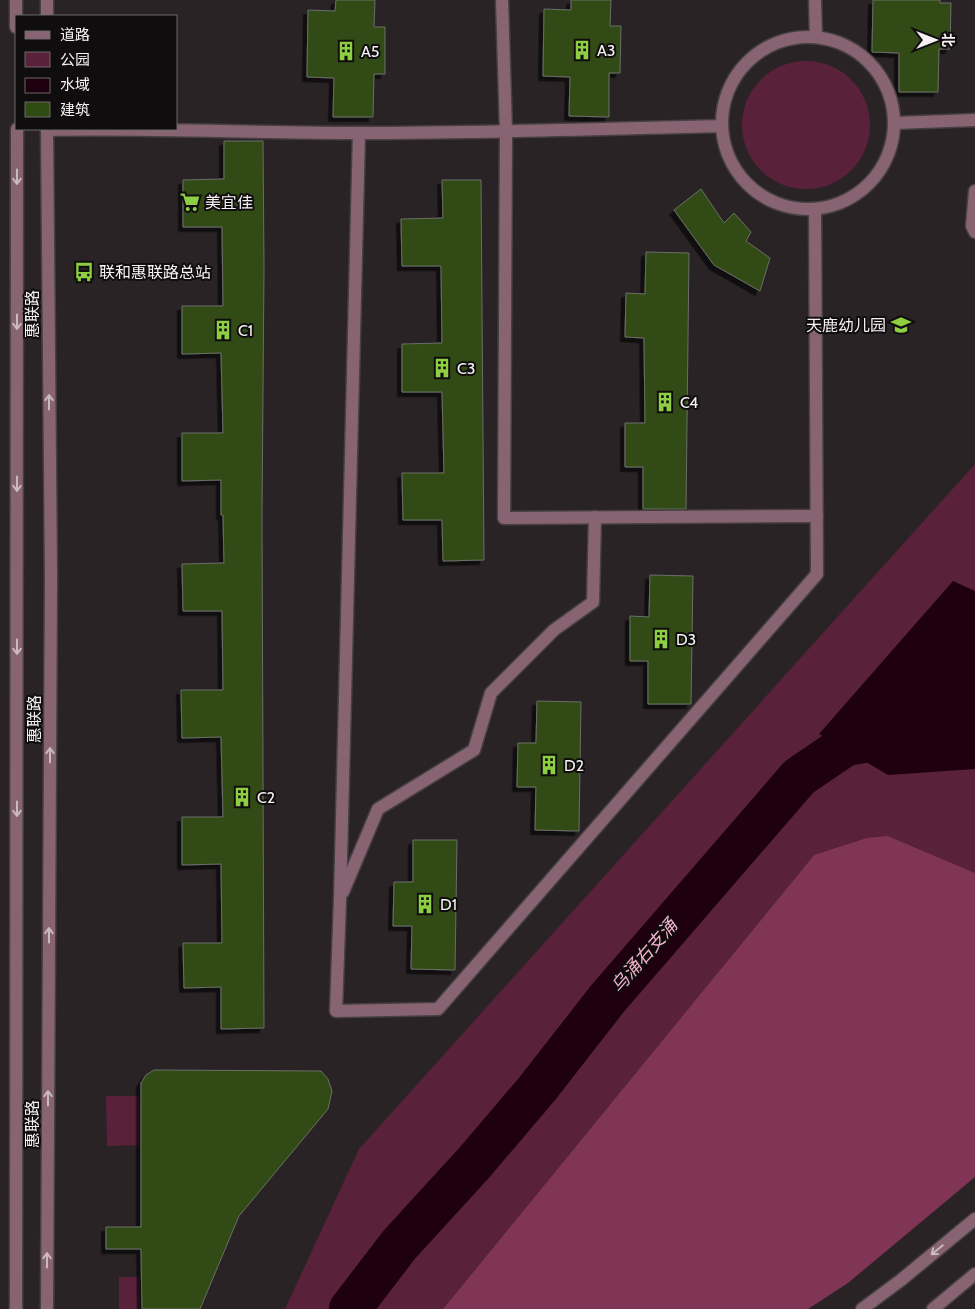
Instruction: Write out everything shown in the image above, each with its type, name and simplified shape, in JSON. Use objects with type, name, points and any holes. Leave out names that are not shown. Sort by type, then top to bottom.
[{"type":"street","points":[[16,0],[16,15]]},
{"type":"street","points":[[46,0],[47,15]]},
{"type":"street","points":[[502,0],[506,132],[504,518],[817,516]]},
{"type":"street","points":[[815,0],[816,36]]},
{"type":"street","points":[[816,36],[844,44],[867,60],[885,83],[894,110],[893,139],[883,165],[866,187],[842,202],[815,209],[787,207],[761,195],[740,176],[727,151],[722,126],[726,95],[740,70],[761,50],[787,39],[816,36]]},
{"type":"street","points":[[894,124],[975,120]]},
{"type":"street","points":[[178,130],[359,133],[506,132],[722,126]]},
{"type":"street","name":"惠联路","points":[[16,1309],[17,130]]},
{"type":"street","name":"惠联路","points":[[47,130],[51,597],[47,1309]]},
{"type":"street","points":[[359,133],[336,1011],[438,1009],[818,574],[815,209]]},
{"type":"street","points":[[975,191],[972,226],[975,232]]},
{"type":"street","points":[[340,898],[378,809],[474,750],[491,693],[554,630],[593,602],[595,517]]},
{"type":"street","points":[[862,1309],[901,1280],[975,1219]]},
{"type":"street","points":[[932,1309],[975,1274]]},
{"type":"green space","points":[[806,61],[830,66],[851,80],[865,101],[870,125],[865,149],[851,170],[830,184],[806,189],[782,184],[761,170],[747,149],[742,125],[747,101],[761,80],[782,66]]},
{"type":"green space","points":[[975,464],[975,873],[888,836],[814,855],[443,1309],[285,1309],[359,1149]]},
{"type":"green space","points":[[106,1096],[139,1096],[140,1145],[107,1146]]},
{"type":"green space","points":[[119,1277],[140,1277],[140,1309],[119,1309]]},
{"type":"shaded area","points":[[888,836],[975,873],[975,1177],[848,1283],[808,1309],[443,1309],[814,855],[867,838]]},
{"type":"water","points":[[953,581],[975,591],[975,769],[888,775],[819,734]]},
{"type":"building","name":"A5","points":[[336,0],[375,0],[374,27],[385,27],[385,74],[374,74],[373,117],[333,117],[334,78],[307,77],[308,10],[335,11]]},
{"type":"building","name":"A3","points":[[571,0],[611,0],[610,26],[621,26],[620,73],[609,73],[609,117],[569,116],[570,77],[543,76],[544,9],[571,10]]},
{"type":"building","points":[[873,0],[940,0],[940,3],[951,3],[950,49],[939,49],[938,92],[899,92],[899,53],[872,52]]},
{"type":"building","points":[[224,141],[263,141],[264,1028],[221,1029],[221,987],[184,988],[183,943],[222,943],[221,864],[182,865],[182,817],[223,817],[221,737],[182,738],[181,690],[223,690],[222,611],[183,611],[182,564],[224,563],[221,480],[182,481],[182,433],[223,433],[221,353],[182,354],[182,306],[223,306],[222,227],[183,227],[183,180],[224,179]]},
{"type":"building","name":"C3","points":[[442,180],[481,180],[484,560],[443,561],[442,520],[403,520],[402,473],[444,473],[442,392],[402,392],[402,344],[442,343],[441,266],[402,266],[401,219],[443,218]]},
{"type":"building","points":[[701,189],[724,223],[734,213],[751,232],[746,241],[770,258],[760,291],[714,265],[674,210]]},
{"type":"building","name":"C4","points":[[646,252],[689,253],[686,509],[643,509],[643,467],[625,467],[625,423],[645,423],[644,338],[625,337],[626,293],[645,294]]},
{"type":"building","name":"D3","points":[[650,575],[693,576],[691,704],[648,704],[648,661],[630,661],[630,616],[649,617]]},
{"type":"building","name":"D2","points":[[537,701],[581,702],[579,831],[535,830],[536,787],[517,787],[518,743],[536,743]]},
{"type":"building","name":"D1","points":[[413,840],[457,840],[455,970],[411,969],[412,926],[393,926],[394,882],[413,882]]},
{"type":"building","points":[[154,1070],[321,1071],[328,1079],[332,1091],[328,1109],[239,1216],[200,1309],[142,1309],[141,1249],[106,1249],[106,1227],[141,1227],[141,1083],[146,1075]]},
{"type":"waterway","name":"乌涌右支涌","points":[[350,1309],[399,1245],[474,1163],[537,1089],[608,998],[799,777],[846,745],[894,737],[975,652]]},
{"type":"place","name":"A3","points":[[582,50]]},
{"type":"place","name":"A5","points":[[346,51]]},
{"type":"place","name":"美宜佳","points":[[190,202]]},
{"type":"place","name":"联和惠联路总站","points":[[84,272]]},
{"type":"place","name":"天鹿幼儿园","points":[[901,325]]},
{"type":"place","name":"C1","points":[[223,330]]},
{"type":"place","name":"C3","points":[[442,368]]},
{"type":"place","name":"C4","points":[[665,402]]},
{"type":"place","name":"D3","points":[[661,639]]},
{"type":"place","name":"D2","points":[[549,765]]},
{"type":"place","name":"C2","points":[[242,797]]},
{"type":"place","name":"D1","points":[[425,904]]}]
